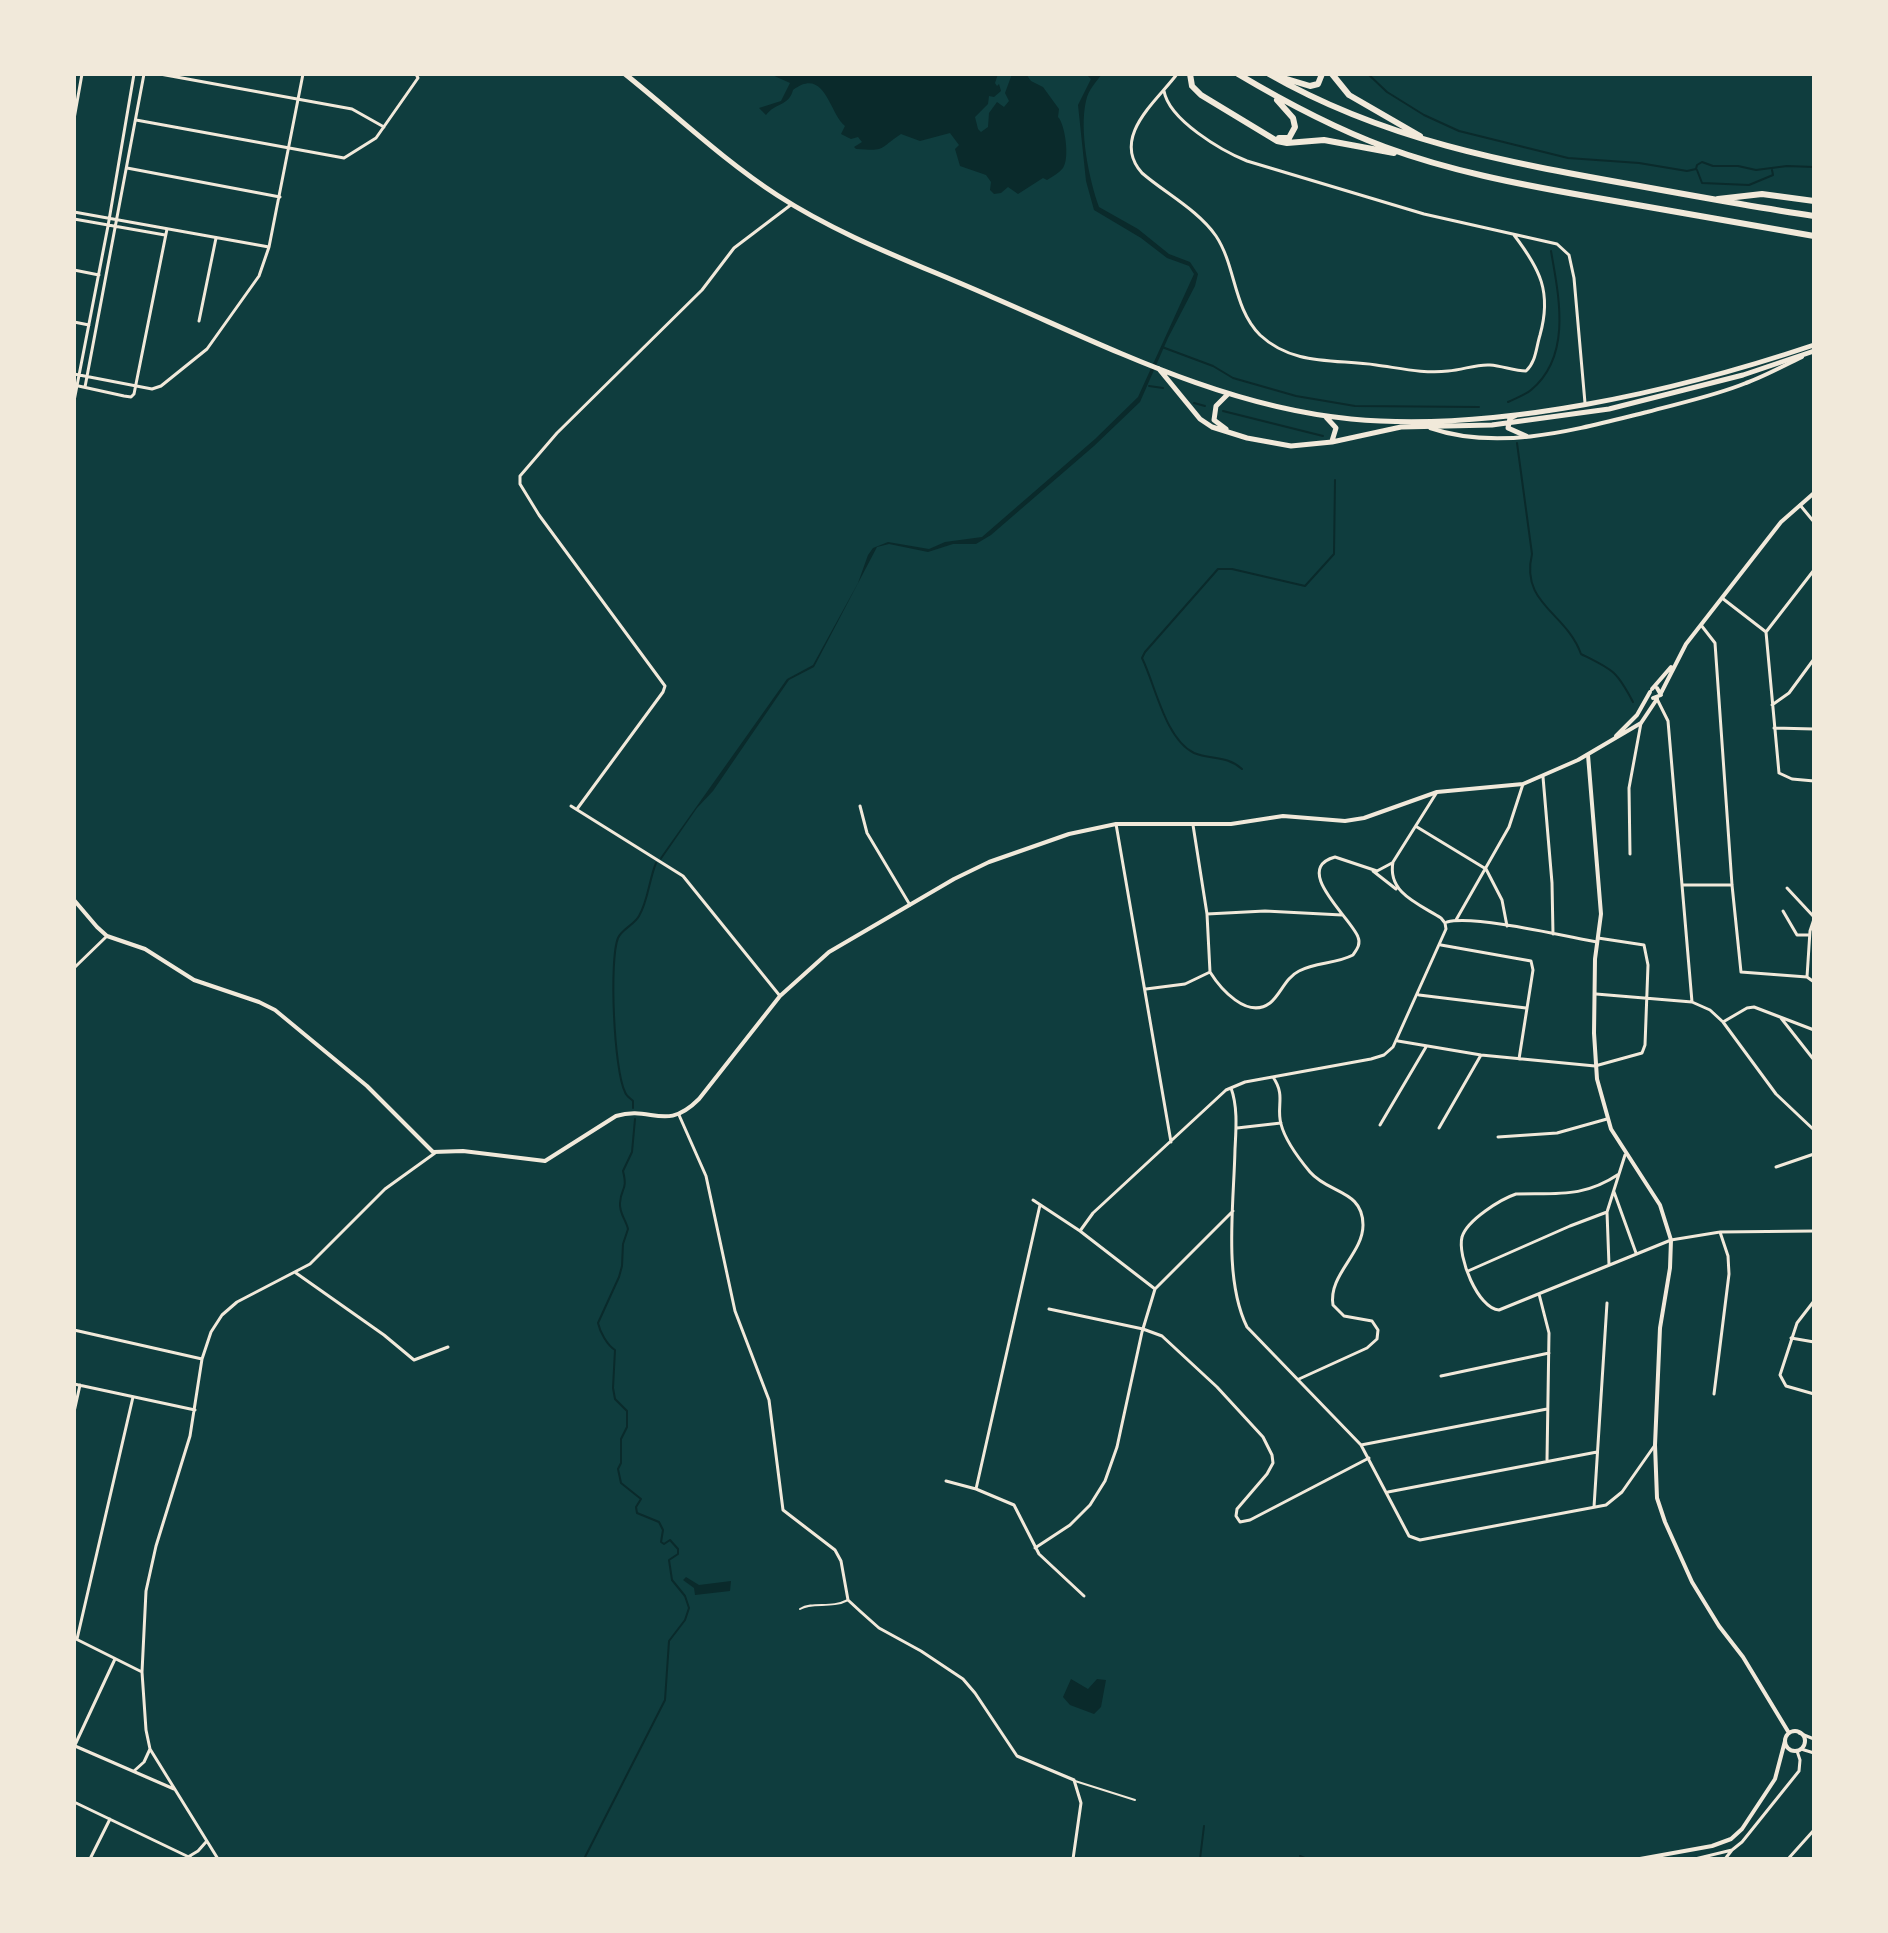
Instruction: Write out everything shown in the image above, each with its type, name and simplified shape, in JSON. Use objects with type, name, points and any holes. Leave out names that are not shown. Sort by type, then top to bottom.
[{"type":"highway","points":[[625,74],[754,178],[792,204],[845,233],[1149,365],[1228,394],[1325,416],[1456,420],[1585,403],[1742,369],[1814,345]]},
{"type":"highway","points":[[1190,74],[1192,86],[1201,95],[1287,143],[1324,140],[1408,155],[1524,186],[1814,236]]},
{"type":"highway","points":[[1238,74],[1345,130],[1408,155]]},
{"type":"highway","points":[[1269,74],[1310,86],[1318,84],[1322,74]]},
{"type":"highway","points":[[1269,74],[1349,114],[1426,141],[1519,165],[1814,216]]},
{"type":"highway","points":[[1332,74],[1349,95],[1426,141]]},
{"type":"highway","points":[[1269,135],[1289,138],[1295,127],[1289,113],[1272,94]]},
{"type":"highway","points":[[1712,200],[1762,194],[1814,201]]},
{"type":"highway","points":[[1158,368],[1200,419],[1212,427],[1291,446],[1332,442],[1401,427],[1508,423],[1571,415],[1635,403],[1743,375],[1814,352]]},
{"type":"highway","points":[[1228,394],[1219,401],[1214,420],[1231,433]]},
{"type":"highway","points":[[1521,413],[1510,418],[1508,423],[1510,431],[1526,436]]},
{"type":"highway","points":[[1325,416],[1336,428],[1332,442]]},
{"type":"main road","points":[[1430,428],[1485,437],[1526,436],[1576,429],[1703,398],[1749,383],[1814,352]]},
{"type":"main road","points":[[1608,743],[1633,720],[1651,690],[1673,666],[1781,522],[1814,493]]},
{"type":"main road","points":[[74,900],[107,936],[145,949],[189,978],[275,1010],[367,1086],[435,1153],[463,1151],[545,1161],[616,1116],[679,1115],[699,1099],[780,996],[842,943],[989,862],[1069,834],[1116,824],[1240,823],[1283,816],[1355,819],[1437,792],[1523,784],[1588,755],[1641,723],[1661,693],[1673,666]]},
{"type":"main road","points":[[1651,690],[1657,688],[1661,693]]},
{"type":"main road","points":[[1651,690],[1652,697],[1657,699]]},
{"type":"main road","points":[[1588,755],[1594,854],[1601,907],[1597,940],[1595,1066],[1607,1119],[1625,1155],[1660,1205],[1671,1240],[1670,1268],[1660,1328],[1655,1445],[1657,1498],[1679,1555],[1719,1626],[1743,1657],[1789,1733]]},
{"type":"main road","points":[[1785,1741],[1789,1750],[1799,1750],[1804,1739],[1799,1733],[1789,1733]]},
{"type":"main road","points":[[1640,1859],[1712,1846],[1731,1839],[1742,1829],[1775,1779],[1789,1733]]},
{"type":"street","points":[[74,119],[82,74]]},
{"type":"street","points":[[74,401],[134,74]]},
{"type":"street","points":[[85,387],[144,74]]},
{"type":"street","points":[[160,74],[352,109],[384,127]]},
{"type":"street","points":[[77,375],[147,390],[161,386],[199,358],[229,323],[259,276],[269,247],[303,74]]},
{"type":"street","points":[[136,120],[343,159],[371,142],[384,127],[418,78],[416,74]]},
{"type":"street","points":[[1177,74],[1148,108],[1133,132],[1132,155],[1136,166],[1215,235],[1225,253],[1235,290],[1260,334],[1300,357],[1319,362],[1442,372],[1489,365],[1526,371],[1534,360],[1544,324],[1544,292],[1536,268],[1514,235]]},
{"type":"street","points":[[1164,91],[1168,105],[1185,121],[1220,148],[1247,161],[1424,214],[1557,244],[1569,255],[1574,278],[1585,403]]},
{"type":"street","points":[[127,168],[280,197]]},
{"type":"street","points":[[577,809],[665,686],[539,515],[520,484],[520,476],[557,433],[702,290],[740,242],[792,204]]},
{"type":"street","points":[[74,212],[269,247]]},
{"type":"street","points":[[74,219],[166,235]]},
{"type":"street","points":[[76,385],[130,397],[134,394],[167,229]]},
{"type":"street","points":[[199,321],[216,238]]},
{"type":"street","points":[[74,270],[99,275]]},
{"type":"street","points":[[74,322],[89,325]]},
{"type":"street","points":[[1800,505],[1814,522]]},
{"type":"street","points":[[1814,570],[1766,632],[1777,770],[1784,776],[1814,781]]},
{"type":"street","points":[[1722,598],[1766,632]]},
{"type":"street","points":[[1701,625],[1715,643],[1732,885],[1743,973],[1807,977],[1814,982]]},
{"type":"street","points":[[1772,705],[1789,693],[1814,659]]},
{"type":"street","points":[[1657,699],[1668,721],[1692,1002]]},
{"type":"street","points":[[1630,854],[1629,788],[1641,723]]},
{"type":"street","points":[[1774,728],[1814,729]]},
{"type":"street","points":[[1543,777],[1553,934]]},
{"type":"street","points":[[1456,920],[1509,827],[1523,784]]},
{"type":"street","points":[[1193,825],[1207,914],[1210,972],[1222,990],[1238,1002],[1247,1006],[1269,1004],[1297,972],[1345,959],[1357,950],[1358,937],[1321,883],[1319,873],[1323,865],[1329,859],[1339,858],[1382,871],[1393,862],[1437,792]]},
{"type":"street","points":[[571,806],[683,876],[780,996]]},
{"type":"street","points":[[860,806],[867,833],[910,905]]},
{"type":"street","points":[[1116,824],[1171,1142]]},
{"type":"street","points":[[1417,827],[1486,869],[1502,900],[1507,926]]},
{"type":"street","points":[[1393,862],[1392,877],[1399,891]]},
{"type":"street","points":[[1371,870],[1445,923]]},
{"type":"street","points":[[1682,885],[1732,885]]},
{"type":"street","points":[[1787,888],[1814,918],[1807,977]]},
{"type":"street","points":[[1207,914],[1265,911],[1342,915]]},
{"type":"street","points":[[1783,911],[1797,935],[1810,935]]},
{"type":"street","points":[[1398,1041],[1481,1055],[1595,1066],[1643,1052],[1647,956],[1644,945],[1456,920],[1445,923]]},
{"type":"street","points":[[1080,1231],[1093,1213],[1220,1094],[1245,1082],[1388,1052],[1398,1041],[1440,945],[1445,923]]},
{"type":"street","points":[[74,968],[107,936]]},
{"type":"street","points":[[1440,945],[1531,961],[1533,970],[1519,1059]]},
{"type":"street","points":[[1146,989],[1185,984],[1210,972]]},
{"type":"street","points":[[1595,994],[1692,1002],[1710,1010],[1723,1022],[1776,1094],[1814,1130]]},
{"type":"street","points":[[1417,995],[1526,1008]]},
{"type":"street","points":[[1723,1022],[1751,1007],[1814,1030]]},
{"type":"street","points":[[1781,1018],[1814,1060]]},
{"type":"street","points":[[1380,1125],[1426,1047]]},
{"type":"street","points":[[1439,1128],[1481,1055]]},
{"type":"street","points":[[1273,1077],[1281,1091],[1281,1123],[1313,1175],[1360,1206],[1363,1231],[1337,1282],[1332,1300],[1344,1316],[1368,1320],[1378,1330],[1377,1339],[1367,1348],[1298,1379]]},
{"type":"street","points":[[1231,1088],[1236,1128],[1233,1264],[1242,1315],[1247,1327],[1361,1445],[1388,1492],[1406,1533],[1412,1538],[1423,1539],[1606,1505],[1617,1498],[1655,1445]]},
{"type":"street","points":[[679,1115],[706,1176],[735,1311],[769,1400],[783,1510],[835,1550],[841,1561],[848,1600],[879,1628],[963,1679],[1017,1756],[1074,1780],[1081,1803],[1073,1859]]},
{"type":"street","points":[[1498,1137],[1557,1133],[1607,1119]]},
{"type":"street","points":[[1236,1128],[1281,1123]]},
{"type":"street","points":[[218,1859],[150,1749],[142,1672],[146,1591],[156,1546],[190,1436],[202,1359],[211,1332],[228,1308],[310,1264],[385,1189],[435,1153]]},
{"type":"street","points":[[1776,1167],[1814,1154]]},
{"type":"street","points":[[1609,1265],[1607,1212],[1625,1155]]},
{"type":"street","points":[[1619,1174],[1596,1188],[1575,1193],[1508,1197],[1467,1228],[1462,1236],[1462,1247],[1468,1271],[1484,1303],[1490,1309],[1499,1310],[1671,1240],[1720,1232],[1814,1231]]},
{"type":"street","points":[[1614,1192],[1636,1253]]},
{"type":"street","points":[[1033,1200],[1080,1231],[1155,1289]]},
{"type":"street","points":[[976,1489],[1040,1205]]},
{"type":"street","points":[[1035,1548],[1061,1532],[1081,1514],[1105,1481],[1117,1447],[1155,1289],[1233,1211]]},
{"type":"street","points":[[1468,1271],[1607,1212]]},
{"type":"street","points":[[1714,1394],[1729,1274],[1728,1256],[1720,1232]]},
{"type":"street","points":[[296,1273],[414,1360],[448,1347]]},
{"type":"street","points":[[1539,1294],[1549,1333],[1547,1460]]},
{"type":"street","points":[[1814,1301],[1804,1312],[1780,1369],[1781,1381],[1790,1388],[1814,1394]]},
{"type":"street","points":[[1594,1507],[1607,1303]]},
{"type":"street","points":[[1049,1309],[1162,1336],[1217,1387],[1270,1449],[1273,1463],[1237,1509],[1236,1516],[1240,1522],[1250,1520],[1369,1458]]},
{"type":"street","points":[[74,1330],[202,1359]]},
{"type":"street","points":[[1791,1338],[1814,1342]]},
{"type":"street","points":[[1441,1376],[1549,1353]]},
{"type":"street","points":[[74,1384],[195,1410]]},
{"type":"street","points":[[74,1412],[80,1385]]},
{"type":"street","points":[[133,1397],[75,1638],[142,1672]]},
{"type":"street","points":[[1361,1445],[1547,1409]]},
{"type":"street","points":[[1388,1492],[1597,1452]]},
{"type":"street","points":[[946,1481],[976,1489],[1014,1505],[1035,1548],[1084,1596]]},
{"type":"street","points":[[115,1659],[74,1746],[174,1789]]},
{"type":"street","points":[[1799,1733],[1814,1739]]},
{"type":"street","points":[[132,1772],[141,1767],[150,1749]]},
{"type":"street","points":[[1725,1859],[1748,1836],[1799,1771],[1799,1750],[1814,1753]]},
{"type":"street","points":[[74,1802],[191,1858],[206,1842]]},
{"type":"street","points":[[90,1859],[110,1819]]},
{"type":"street","points":[[1788,1859],[1814,1830]]},
{"type":"street","points":[[1695,1859],[1732,1850]]},
{"type":"lane","points":[[800,1609],[806,1605],[834,1605],[848,1600]]},
{"type":"lane","points":[[1074,1780],[1135,1800]]},
{"type":"water","points":[[770,74],[998,74],[995,83],[997,86],[999,84],[1001,91],[994,97],[989,96],[988,104],[975,117],[981,132],[988,127],[989,113],[997,102],[1004,107],[1009,101],[1005,93],[1012,74],[1026,74],[1031,81],[1043,87],[1059,109],[1058,117],[1066,141],[1065,163],[1054,176],[1047,180],[1043,178],[1018,194],[1008,187],[994,194],[986,175],[960,166],[955,149],[959,145],[950,133],[920,141],[901,134],[881,148],[856,149],[854,147],[862,142],[858,137],[851,139],[841,134],[845,126],[825,94],[812,84],[804,84],[793,90],[785,102],[766,115],[759,108],[781,101],[790,83]]},
{"type":"water","points":[[1086,74],[1102,74],[1092,86],[1084,113],[1084,140],[1099,207],[1138,229],[1169,254],[1190,262],[1198,274],[1140,402],[1094,446],[991,535],[976,544],[953,544],[928,552],[889,544],[877,547],[814,667],[789,680],[661,860],[660,858],[787,679],[813,665],[858,583],[873,548],[888,542],[929,549],[945,542],[982,537],[1095,439],[1138,397],[1194,274],[1189,266],[1167,258],[1141,238],[1094,210],[1086,181],[1078,105],[1091,79]]},
{"type":"water","points":[[686,1577],[699,1585],[731,1581],[730,1591],[695,1595],[694,1588],[683,1580]]},
{"type":"water","points":[[1071,1679],[1088,1689],[1097,1679],[1106,1680],[1101,1707],[1094,1714],[1070,1705],[1063,1697]]},
{"type":"waterway","points":[[1368,74],[1387,92],[1424,115],[1459,131],[1568,158],[1639,163],[1687,171],[1696,169],[1702,162],[1756,170],[1814,167]]},
{"type":"waterway","points":[[1697,170],[1702,183],[1749,185],[1773,175],[1772,170]]},
{"type":"waterway","points":[[1508,402],[1529,392],[1553,360],[1559,306],[1551,251]]},
{"type":"waterway","points":[[1162,347],[1213,366],[1233,378],[1296,396],[1355,406],[1479,407]]},
{"type":"waterway","points":[[1149,386],[1163,388]]},
{"type":"waterway","points":[[1194,403],[1205,406]]},
{"type":"waterway","points":[[1223,411],[1323,436]]},
{"type":"waterway","points":[[1517,443],[1532,554],[1532,585],[1581,654],[1613,672],[1633,702]]},
{"type":"waterway","points":[[1242,769],[1230,762],[1194,753],[1184,746],[1168,724],[1142,658],[1218,569],[1232,569],[1305,586],[1334,554],[1335,480]]},
{"type":"waterway","points":[[633,1108],[633,1101],[627,1096],[621,1080],[618,1062],[613,991],[615,950],[620,935],[642,910],[656,863]]},
{"type":"waterway","points":[[584,1859],[665,1700],[669,1641],[685,1620],[689,1608],[685,1596],[672,1580],[669,1560],[678,1554],[678,1549],[670,1540],[664,1544],[661,1542],[663,1530],[659,1522],[637,1513],[636,1507],[641,1499],[621,1483],[618,1469],[621,1439],[627,1427],[627,1411],[615,1399],[615,1350],[604,1338],[598,1323],[622,1266],[623,1244],[628,1229],[620,1203],[625,1186],[623,1171],[632,1152],[635,1119]]},
{"type":"waterway","points":[[1200,1859],[1204,1826]]},
{"type":"waterway","points":[[1300,1856],[1307,1859]]}]
